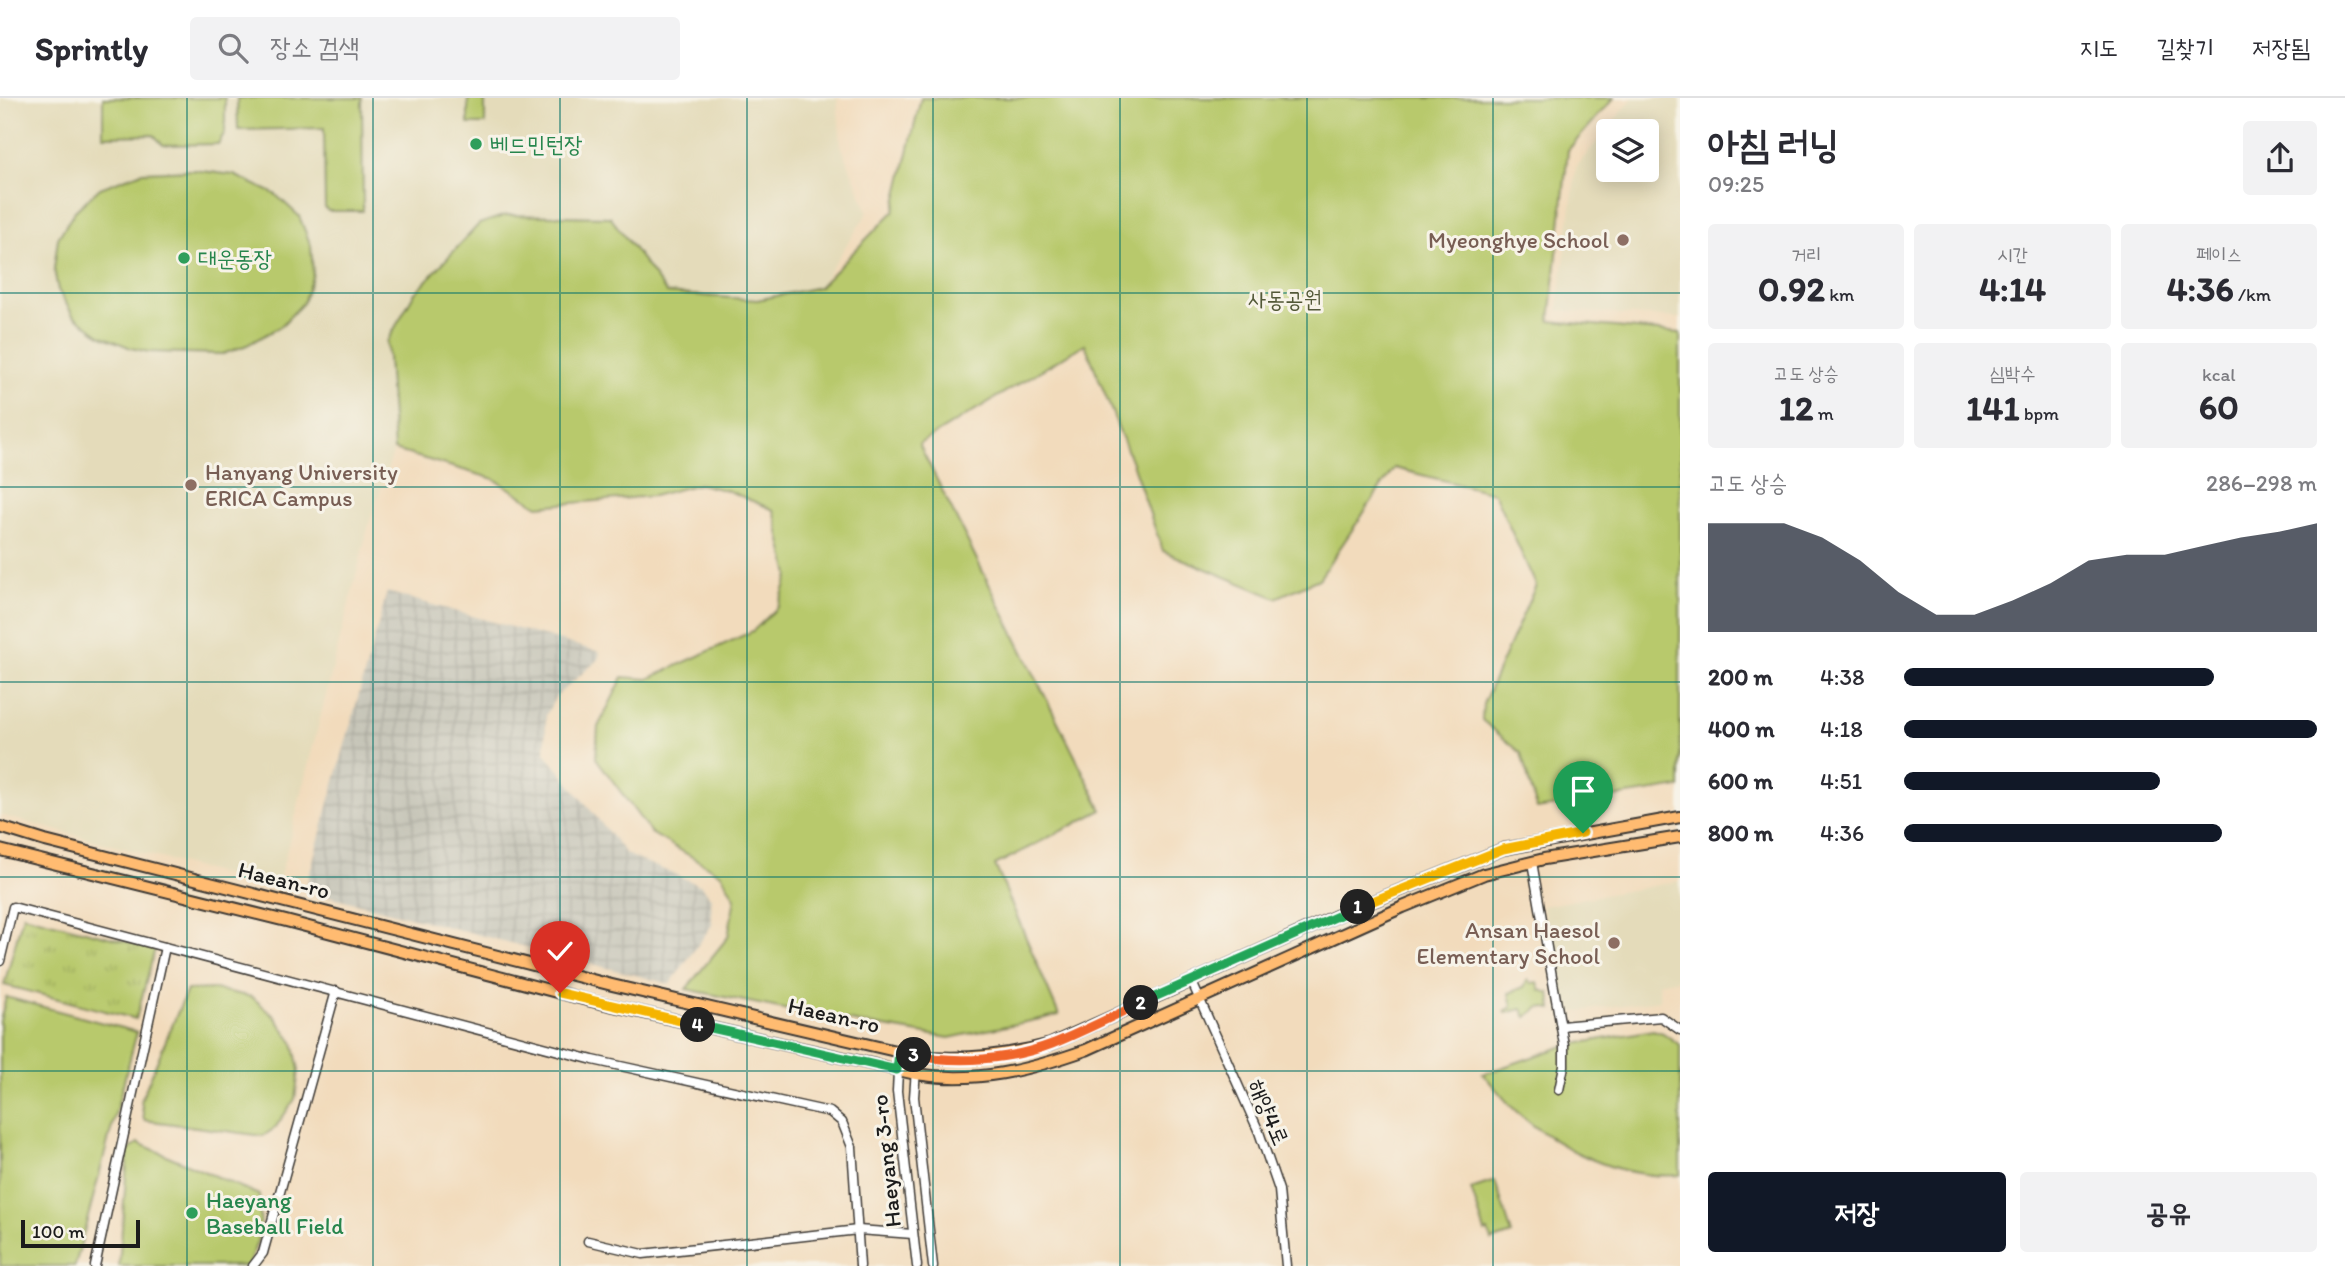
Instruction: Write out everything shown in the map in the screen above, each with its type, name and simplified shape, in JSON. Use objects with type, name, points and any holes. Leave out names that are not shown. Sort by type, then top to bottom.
[{"type":"main road","name":"Haean-ro","points":[[3,829],[612,985],[917,1056],[948,1059],[988,1058],[1051,1044],[1341,914],[1503,849],[1680,817]]},
{"type":"main road","name":"Haean-ro","points":[[1,850],[587,1000],[916,1074],[938,1078],[979,1078],[1042,1066],[1086,1050],[1426,897],[1484,874],[1532,862],[1680,837]]},
{"type":"street","points":[[1532,862],[1564,1045],[1564,1066],[1559,1090]]},
{"type":"street","points":[[0,961],[13,908],[593,1060],[830,1112],[842,1122],[852,1147],[860,1266]]},
{"type":"street","points":[[95,1266],[165,947]]},
{"type":"street","name":"해양4로","points":[[1191,980],[1259,1132],[1279,1190],[1286,1266]]},
{"type":"street","points":[[253,1266],[263,1253],[336,991]]},
{"type":"street","points":[[1561,1026],[1661,1017],[1680,1030]]},
{"type":"street","name":"Haeyang 3-ro","points":[[899,1052],[897,1091],[917,1266]]},
{"type":"street","name":"Haeyang 3-ro","points":[[917,1056],[915,1107],[933,1266]]},
{"type":"street","points":[[588,1241],[643,1254],[858,1230],[913,1234]]},
{"type":"shaded area","name":"Hanyang University ERICA Campus","points":[[0,98],[837,98],[841,145],[868,212],[819,287],[757,300],[667,293],[610,217],[506,215],[387,342],[394,450],[370,520],[277,889],[0,815]]},
{"type":"shaded area","name":"Myeonghye School","points":[[1633,98],[1680,98],[1680,318],[1558,310],[1576,167],[1596,143],[1596,182],[1659,182],[1659,119],[1616,119]]},
{"type":"shaded area","points":[[387,592],[600,652],[598,660],[556,696],[546,715],[545,753],[626,854],[702,886],[711,898],[712,925],[670,984],[305,890]]},
{"type":"shaded area","name":"Ansan Haesol Elementary School","points":[[1680,881],[1680,979],[1658,983],[1660,1000],[1559,1014],[1543,906]]},
{"type":"green space","points":[[103,98],[225,98],[225,132],[218,144],[163,145],[154,135],[103,136]]},
{"type":"green space","points":[[237,98],[362,98],[363,211],[328,211],[325,208],[324,128],[238,130]]},
{"type":"green space","points":[[468,98],[485,98],[485,124],[468,124]]},
{"type":"green space","name":"사동공원","points":[[921,98],[1614,98],[1568,150],[1550,321],[1680,333],[1680,787],[1537,809],[1521,753],[1482,720],[1483,704],[1536,585],[1494,493],[1394,468],[1319,579],[1276,598],[1163,551],[1131,460],[1085,344],[919,444],[1102,810],[995,865],[1059,1015],[949,1038],[803,1013],[686,989],[728,937],[735,898],[721,874],[651,833],[596,758],[598,727],[623,677],[648,679],[753,631],[778,607],[789,575],[774,510],[729,491],[699,484],[653,496],[538,506],[494,479],[394,450],[387,342],[414,294],[479,224],[506,215],[610,217],[667,293],[757,300],[819,287],[894,211]]},
{"type":"green space","name":"대운동장","points":[[193,170],[234,175],[275,194],[299,216],[311,246],[313,274],[303,303],[281,326],[247,345],[223,354],[149,352],[131,348],[100,335],[73,315],[58,290],[54,269],[58,238],[75,211],[100,188],[142,172]]},
{"type":"green space","points":[[23,915],[155,949],[136,1019],[4,985]]},
{"type":"green space","points":[[1528,979],[1531,983],[1538,982],[1540,990],[1550,993],[1552,1009],[1540,1007],[1526,1017],[1522,1009],[1506,1013],[1505,1011],[1512,1007],[1509,993],[1524,987]]},
{"type":"green space","points":[[214,989],[252,997],[275,1017],[293,1042],[299,1070],[295,1099],[275,1128],[263,1136],[144,1120],[141,1100],[187,990]]},
{"type":"green space","points":[[6,997],[137,1032],[75,1266],[0,1266],[0,1021]]},
{"type":"green space","points":[[1653,1030],[1663,1033],[1680,1045],[1680,1175],[1636,1173],[1592,1160],[1571,1150],[1516,1111],[1483,1074],[1564,1046]]},
{"type":"green space","name":"Haeyang Baseball Field","points":[[138,1143],[259,1195],[261,1231],[248,1266],[119,1266],[128,1151]]},
{"type":"green space","points":[[1495,1181],[1512,1234],[1491,1241],[1488,1231],[1485,1232],[1471,1189]]},
{"type":"place","name":"베드민턴장","points":[[476,144]]},
{"type":"place","name":"Myeonghye School","points":[[1623,240]]},
{"type":"place","name":"대운동장","points":[[184,258]]},
{"type":"place","name":"Hanyang University ERICA Campus","points":[[191,485]]},
{"type":"place","name":"Ansan Haesol Elementary School","points":[[1614,943]]},
{"type":"place","name":"Haeyang Baseball Field","points":[[192,1213]]},
{"type":"route","points":[[560,993],[897,1070],[899,1052],[948,1059],[988,1058],[1051,1044],[1341,914],[1486,855],[1519,844],[1583,833]]}]
